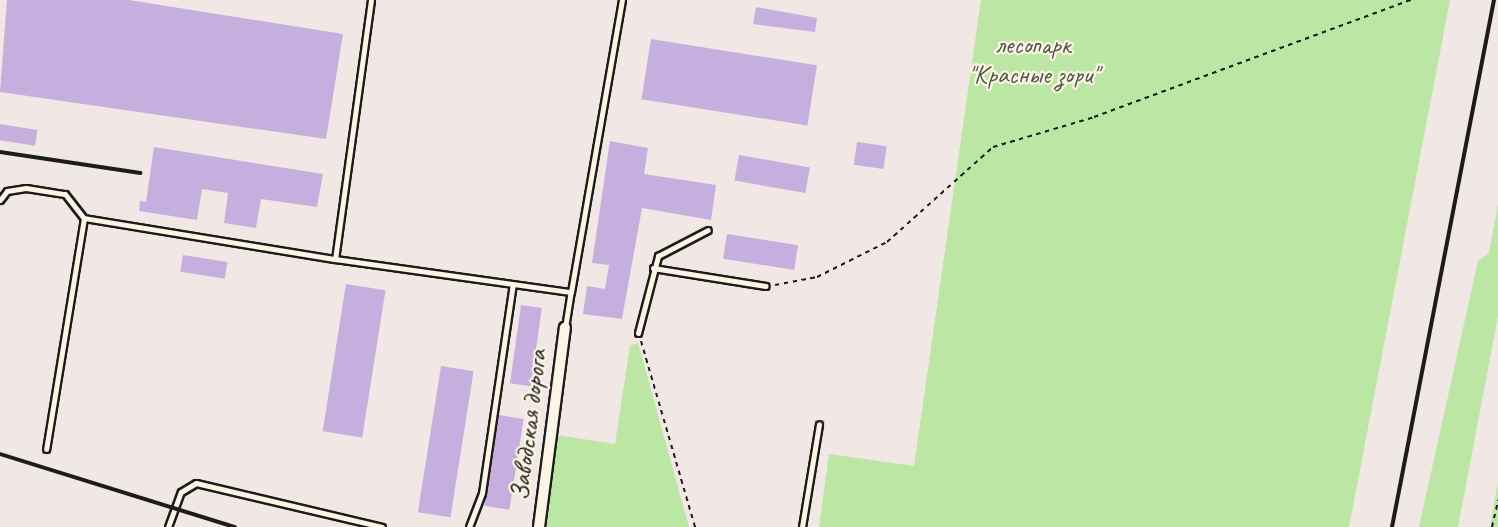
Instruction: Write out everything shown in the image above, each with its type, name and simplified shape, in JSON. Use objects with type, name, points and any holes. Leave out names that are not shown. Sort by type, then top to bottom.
[{"type":"street","name":"Заводская дорога","points":[[538,527],[565,328]]},
{"type":"lane","points":[[335,259],[371,0]]},
{"type":"lane","points":[[565,328],[622,0]]},
{"type":"lane","points":[[0,200],[7,191],[26,188],[65,194],[84,219],[335,259],[571,291]]},
{"type":"lane","points":[[46,449],[84,219]]},
{"type":"lane","points":[[638,333],[652,268],[658,256],[708,230]]},
{"type":"lane","points":[[652,268],[766,285]]},
{"type":"lane","points":[[469,527],[482,493],[513,284]]},
{"type":"lane","points":[[802,527],[819,424]]},
{"type":"lane","points":[[168,527],[181,492],[195,483],[382,527]]},
{"type":"path","points":[[766,285],[817,277],[887,242],[993,147],[1094,117],[1411,0]]},
{"type":"path","points":[[638,333],[695,527]]},
{"type":"path","points":[[1492,527],[1498,500]]},
{"type":"green space","name":"лесопарк \"Красные зори\"","points":[[981,0],[1450,0],[1349,527],[819,527],[829,454],[914,466]]},
{"type":"green space","points":[[1498,205],[1498,316],[1458,527],[1419,527],[1478,261],[1489,253]]},
{"type":"green space","points":[[638,343],[689,527],[543,527],[556,435],[615,444],[630,346]]},
{"type":"green space","points":[[1498,482],[1498,527],[1490,527]]},
{"type":"building","points":[[7,0],[129,0],[343,34],[326,139],[0,92]]},
{"type":"building","points":[[756,7],[817,18],[815,32],[753,24]]},
{"type":"building","points":[[651,39],[817,65],[807,126],[641,99]]},
{"type":"building","points":[[0,124],[38,130],[35,146],[0,140]]},
{"type":"building","points":[[610,141],[648,148],[644,174],[716,185],[711,220],[642,208],[622,319],[583,314],[587,286],[605,289],[609,265],[592,263]]},
{"type":"building","points":[[857,142],[887,146],[884,169],[854,165]]},
{"type":"building","points":[[154,147],[323,174],[317,207],[261,199],[256,228],[224,223],[228,193],[202,189],[197,220],[139,211],[140,201],[146,202]]},
{"type":"building","points":[[739,155],[810,168],[805,193],[734,181]]},
{"type":"building","points":[[727,234],[798,245],[794,270],[723,259]]},
{"type":"building","points":[[183,255],[227,262],[225,279],[180,272]]},
{"type":"building","points":[[346,284],[386,290],[362,437],[323,431]]},
{"type":"building","points":[[521,305],[542,308],[531,386],[510,383]]},
{"type":"building","points":[[441,366],[474,371],[450,517],[418,512]]},
{"type":"building","points":[[499,415],[524,419],[509,510],[485,506]]},
{"type":"railway","points":[[1392,527],[1494,0]]},
{"type":"railway","points":[[0,152],[140,173]]},
{"type":"railway","points":[[0,454],[235,527]]}]
